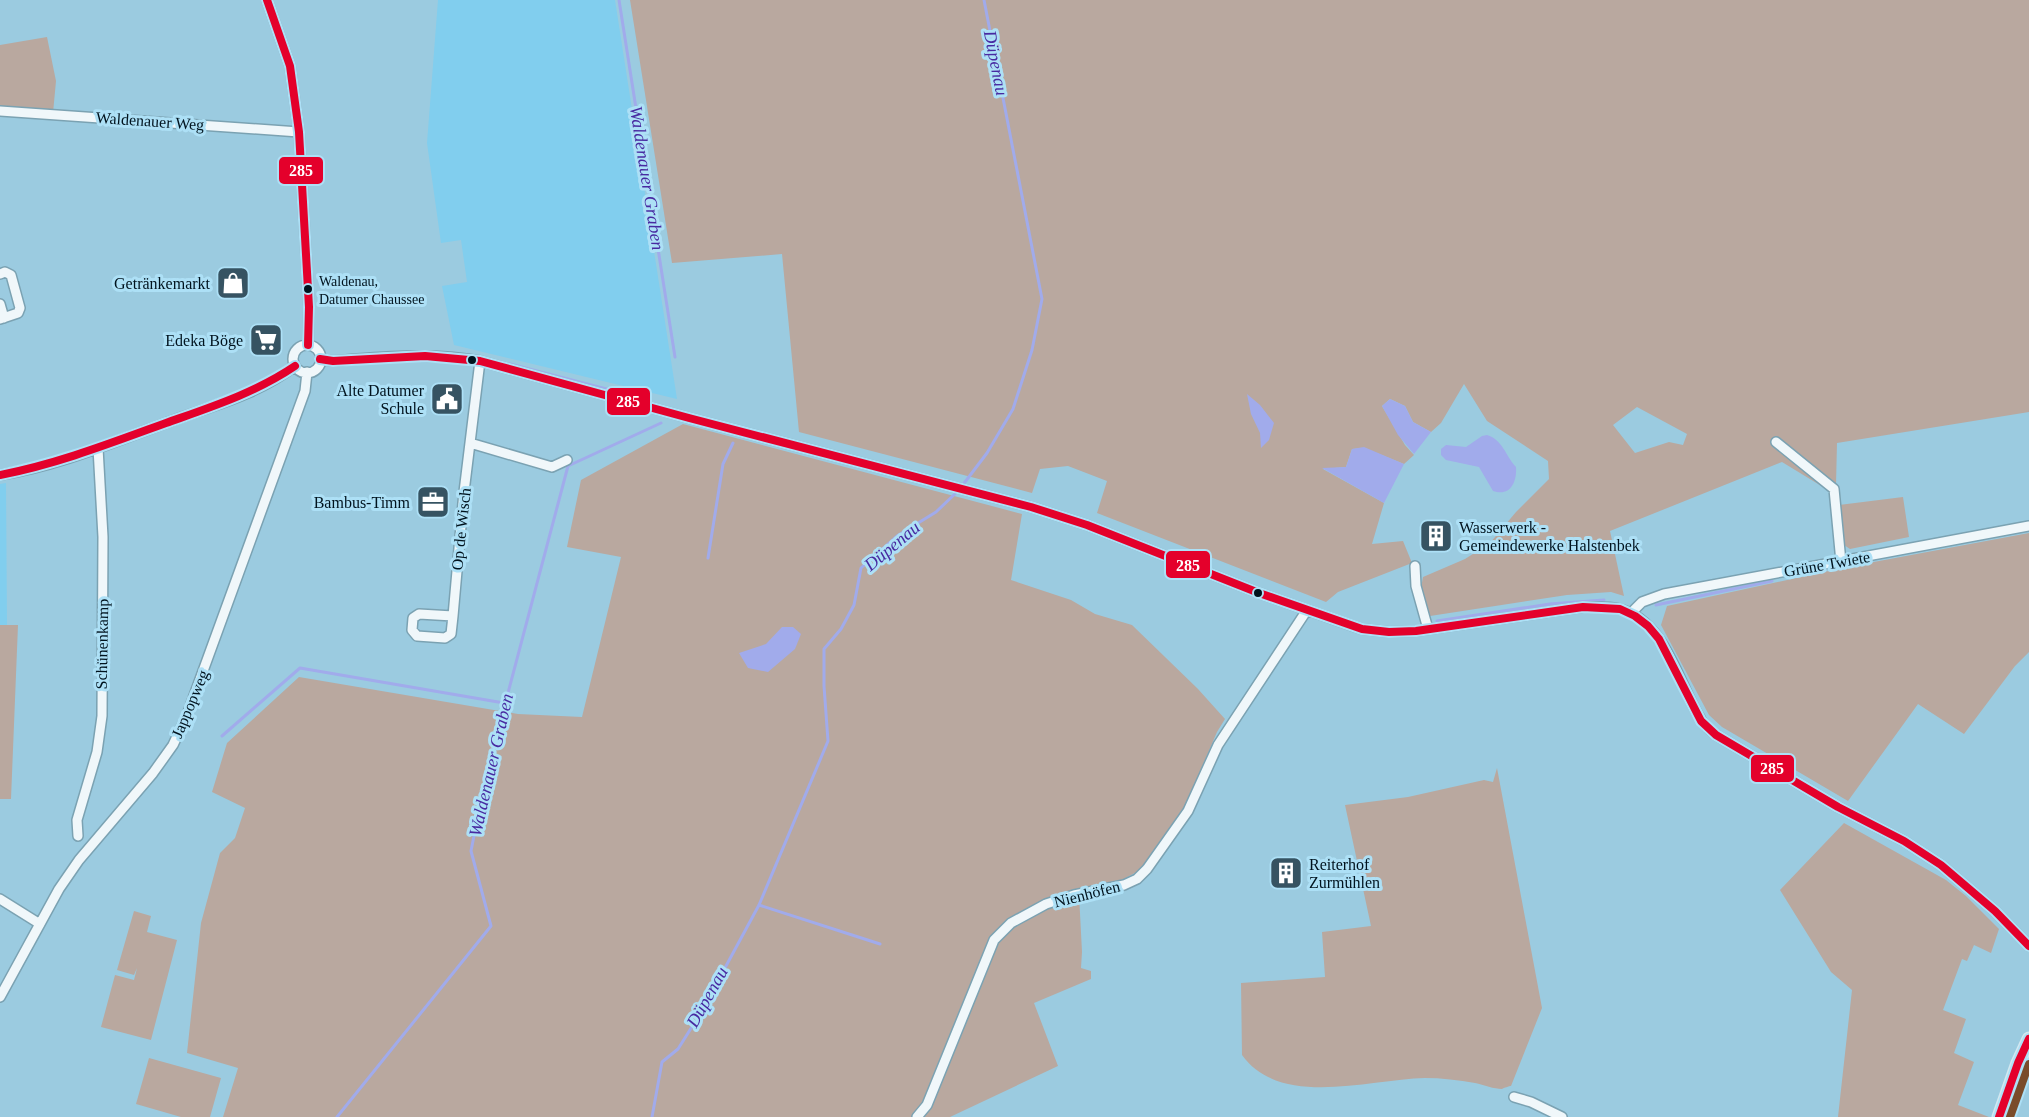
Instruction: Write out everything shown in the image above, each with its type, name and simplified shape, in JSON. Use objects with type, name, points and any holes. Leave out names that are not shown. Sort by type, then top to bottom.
[{"type":"main road","points":[[1999,1117],[2029,1039]]},
{"type":"street","points":[[267,0],[290,66],[299,132],[308,345]]},
{"type":"street","name":"Waldenauer Weg","points":[[0,111],[299,132]]},
{"type":"street","points":[[0,274],[5,272],[11,276],[20,308],[18,313],[2,318],[0,304]]},
{"type":"street","points":[[308,345],[319,352],[320,359],[316,368],[307,372],[300,371],[293,359],[295,351],[300,346],[308,345]]},
{"type":"street","points":[[320,359],[333,361],[449,356],[480,362],[968,490],[1087,525],[1362,629],[1389,632],[1428,629],[1582,607],[1604,606],[1631,613],[1653,629],[1701,721],[1716,735],[1838,807],[1904,841],[1941,865],[1995,911],[2029,946]]},
{"type":"street","name":"Op de Wisch","points":[[453,616],[419,614],[413,618],[412,630],[417,636],[445,638],[451,634],[453,616],[470,443],[480,362]]},
{"type":"street","points":[[0,475],[58,462],[202,409],[250,394],[295,366]]},
{"type":"street","name":"Jappopweg","points":[[1,992],[69,874],[153,773],[173,745],[183,725],[305,391],[307,372]]},
{"type":"street","points":[[1776,442],[1834,489],[1841,562]]},
{"type":"street","points":[[470,443],[552,467],[567,460]]},
{"type":"street","name":"Schünenkamp","points":[[78,836],[77,820],[98,752],[102,716],[104,537],[98,448]]},
{"type":"street","name":"Grüne Twiete","points":[[1631,613],[1642,602],[1664,594],[2029,526]]},
{"type":"street","points":[[1415,566],[1416,586],[1428,629]]},
{"type":"street","name":"Nienhöfen","points":[[917,1117],[927,1105],[994,940],[1011,923],[1046,904],[1074,895],[1124,885],[1137,879],[1147,869],[1188,811],[1218,745],[1307,610]]},
{"type":"street","points":[[0,899],[40,924]]},
{"type":"street","points":[[1514,1097],[1531,1102],[1562,1117]]},
{"type":"shaded area","points":[[438,0],[615,0],[677,399],[454,345],[442,286],[467,282],[461,240],[441,243],[427,143]]},
{"type":"shaded area","points":[[630,0],[2029,0],[2029,412],[1837,443],[1836,485],[1823,487],[1782,462],[1610,531],[1624,596],[1611,592],[1567,595],[1430,616],[1421,588],[1423,577],[1465,559],[1490,543],[1516,512],[1549,479],[1548,461],[1487,421],[1464,384],[1441,423],[1431,432],[1413,422],[1405,406],[1390,399],[1382,406],[1405,445],[1414,455],[1404,464],[1364,448],[1352,449],[1346,467],[1323,469],[1384,503],[1372,544],[1403,541],[1412,563],[1338,592],[1326,602],[1097,513],[1107,481],[1068,466],[1040,469],[1032,493],[799,432],[782,254],[672,263]],"holes":[[[1637,407],[1687,434],[1683,445],[1669,442],[1635,453],[1613,425]]]},
{"type":"shaded area","points":[[47,37],[56,81],[53,113],[0,108],[0,45]]},
{"type":"shaded area","points":[[1247,394],[1260,405],[1274,423],[1269,440],[1261,448],[1260,433],[1251,414]]},
{"type":"shaded area","points":[[1390,399],[1405,406],[1413,422],[1431,432],[1414,454],[1398,435],[1382,406]]},
{"type":"shaded area","points":[[683,424],[1022,514],[1011,580],[1071,600],[1095,614],[1132,625],[1198,689],[1225,719],[1217,732],[1184,809],[1148,866],[1114,884],[1079,894],[1081,968],[1091,971],[1091,979],[1034,1003],[1058,1066],[950,1117],[223,1117],[238,1068],[187,1053],[201,923],[220,853],[235,838],[245,808],[212,792],[227,743],[299,677],[518,714],[582,717],[621,557],[567,547],[581,480]]},
{"type":"shaded area","points":[[1487,435],[1497,440],[1516,467],[1514,482],[1504,492],[1493,491],[1479,467],[1446,460],[1441,455],[1441,449],[1446,445],[1466,447]]},
{"type":"shaded area","points":[[1364,447],[1404,464],[1384,503],[1322,468],[1346,467],[1352,449]]},
{"type":"shaded area","points":[[6,483],[7,625],[0,625],[0,484]]},
{"type":"shaded area","points":[[1903,497],[1909,537],[1850,549],[1844,545],[1839,505]]},
{"type":"shaded area","points":[[2029,533],[2029,652],[2015,666],[1964,734],[1918,704],[1848,801],[1722,727],[1709,715],[1661,625],[1667,606],[1847,567]]},
{"type":"shaded area","points":[[0,625],[18,625],[11,799],[0,799]]},
{"type":"shaded area","points":[[782,627],[793,627],[801,634],[795,649],[768,672],[748,668],[739,653],[766,644]]},
{"type":"shaded area","points":[[1497,768],[1542,1008],[1511,1086],[1499,1089],[1463,1081],[1425,1078],[1328,1087],[1303,1086],[1279,1082],[1259,1072],[1242,1055],[1241,983],[1325,977],[1322,932],[1371,926],[1345,805],[1408,797],[1484,780],[1493,782]]},
{"type":"shaded area","points":[[1844,823],[1946,880],[1966,896],[1999,929],[1991,953],[1974,945],[1967,961],[1962,959],[1943,1010],[1966,1019],[1954,1053],[1974,1062],[1958,1105],[1989,1117],[1838,1117],[1852,990],[1831,972],[1780,890]]},
{"type":"shaded area","points":[[134,911],[151,916],[147,932],[177,940],[151,1040],[101,1027],[115,975],[134,980],[137,968],[134,975],[117,970]]},
{"type":"shaded area","points":[[149,1058],[221,1078],[210,1117],[181,1117],[136,1104]]},
{"type":"waterway","name":"Waldenauer Graben","points":[[619,0],[675,357]]},
{"type":"waterway","name":"Düpenau","points":[[962,486],[987,453],[1013,409],[1032,350],[1042,299],[984,0]]},
{"type":"waterway","points":[[510,364],[641,398]]},
{"type":"waterway","name":"Waldenauer Graben","points":[[337,1117],[491,926],[471,851],[485,780],[568,466],[661,423]]},
{"type":"waterway","points":[[708,558],[723,464],[733,443]]},
{"type":"waterway","name":"Düpenau","points":[[652,1117],[662,1062],[678,1049],[700,1014],[759,905],[828,741],[824,649],[841,629],[854,605],[861,568],[897,536],[936,512],[958,491]]},
{"type":"waterway","points":[[1656,605],[1772,581]]},
{"type":"waterway","points":[[1437,621],[1550,604],[1604,600]]},
{"type":"waterway","points":[[222,736],[300,668],[504,703]]},
{"type":"waterway","points":[[759,905],[880,944]]},
{"type":"transit line","name":"285","points":[[267,0],[290,66],[299,132],[309,307],[308,345]]},
{"type":"transit line","name":"285","points":[[320,359],[333,361],[425,356],[480,361],[1031,507],[1087,525],[1259,593],[1362,629],[1389,632],[1416,631],[1583,607],[1620,609],[1635,616],[1659,639],[1701,721],[1716,735],[1838,807],[1904,841],[1941,865],[1995,911],[2029,946]]},
{"type":"transit line","name":"285","points":[[0,475],[84,452],[216,405],[248,392],[295,366]]},
{"type":"transit line","name":"285","points":[[1999,1117],[2029,1039]]},
{"type":"transit line","points":[[2010,1117],[2029,1064]]},
{"type":"place","name":"Getränkemarkt","points":[[233,283]]},
{"type":"place","name":"Waldenau, Datumer Chaussee","points":[[308,289]]},
{"type":"place","name":"Edeka Böge","points":[[266,340]]},
{"type":"place","name":"Alte Datumer Schule","points":[[447,399]]},
{"type":"place","name":"Bambus-Timm","points":[[433,502]]},
{"type":"place","name":"Wasserwerk - Gemeindewerke Halstenbek","points":[[1436,536]]},
{"type":"place","name":"Reiterhof Zurmühlen","points":[[1286,873]]}]
